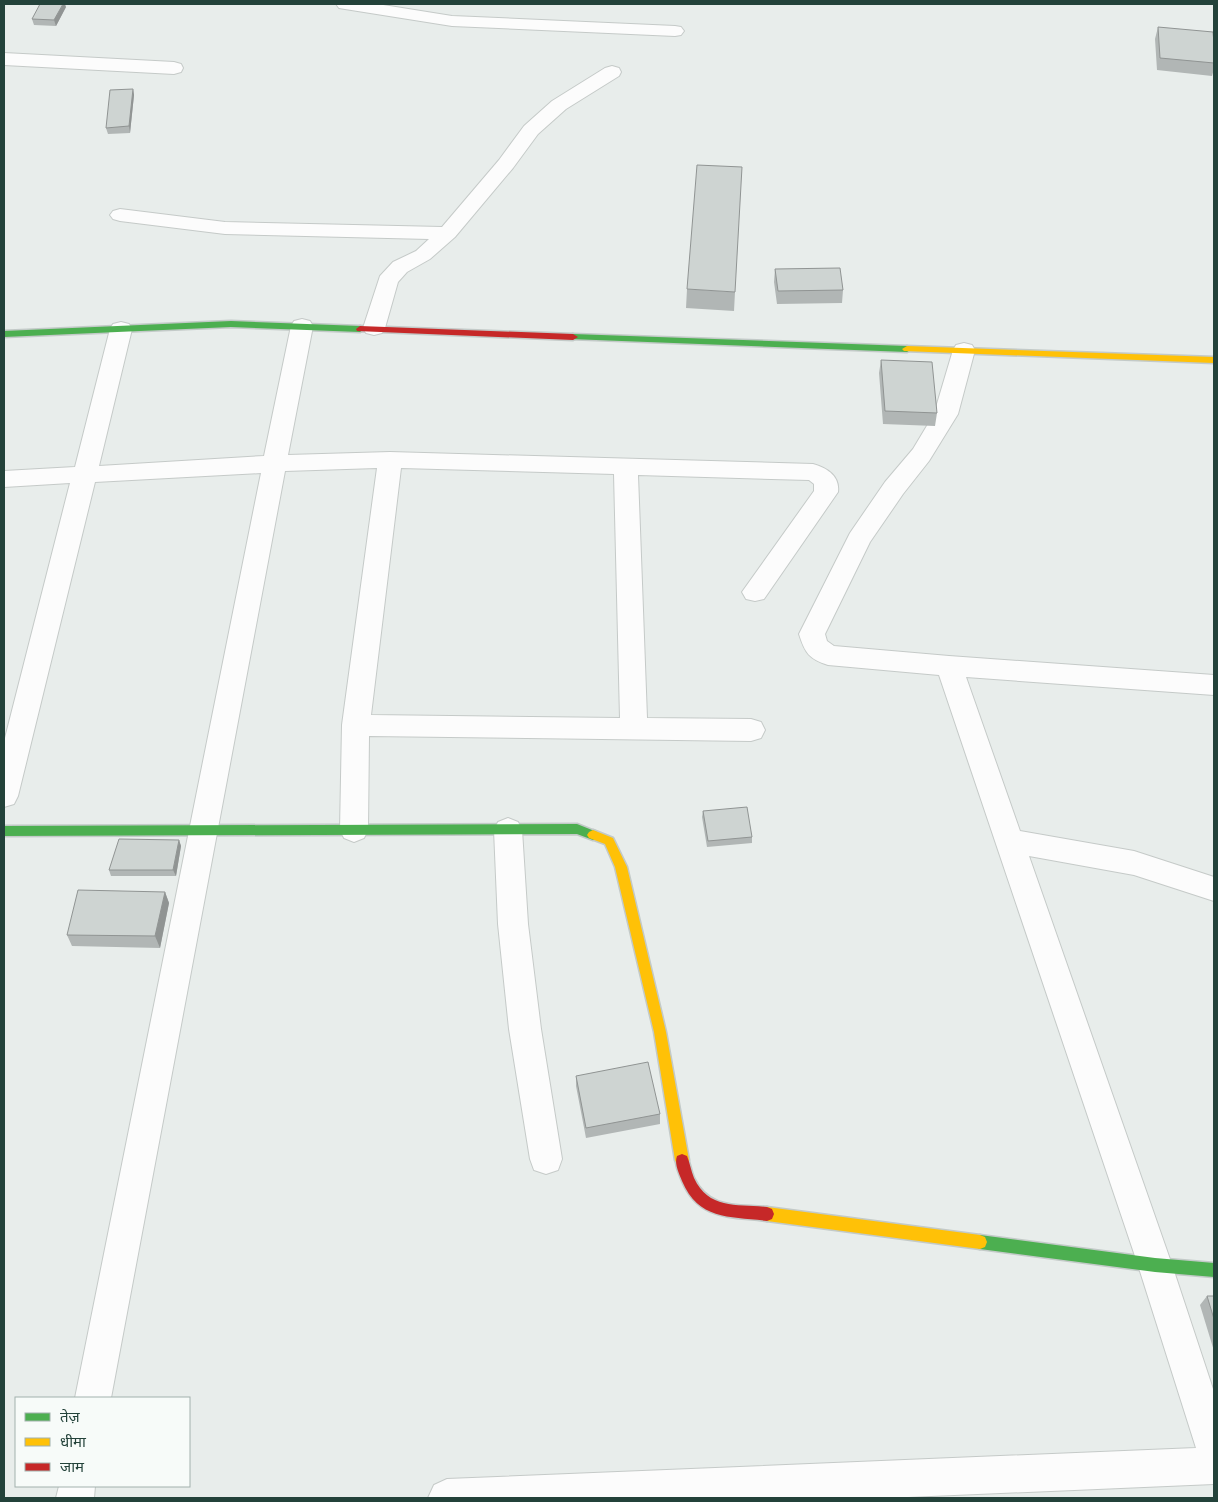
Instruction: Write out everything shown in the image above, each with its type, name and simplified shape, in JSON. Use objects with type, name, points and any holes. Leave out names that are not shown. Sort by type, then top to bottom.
[{"type":"street","points":[[345,4],[452,21],[675,31]]},
{"type":"street","points":[[494,23],[496,4]]},
{"type":"street","points":[[4,59],[174,68]]},
{"type":"street","points":[[374,328],[388,281],[400,267],[423,255],[448,233],[506,164],[531,130],[559,105],[612,72]]},
{"type":"street","points":[[120,215],[225,228],[448,233]]},
{"type":"street","points":[[4,334],[231,324],[1214,360]]},
{"type":"street","points":[[93,1397],[202,831],[302,326]]},
{"type":"street","points":[[4,796],[11,742],[84,475],[121,329]]},
{"type":"street","points":[[964,350],[946,414],[921,455],[894,488],[859,539],[812,634],[816,647],[828,655],[949,666],[1214,685]]},
{"type":"street","points":[[354,830],[356,725],[390,460]]},
{"type":"street","points":[[4,479],[390,460],[813,472],[824,477],[827,484],[826,492],[755,592]]},
{"type":"street","points":[[626,466],[634,729]]},
{"type":"street","points":[[949,666],[1155,1265],[1214,1447]]},
{"type":"street","points":[[356,725],[751,730]]},
{"type":"street","points":[[508,830],[512,924],[525,1029],[546,1159]]},
{"type":"street","points":[[4,831],[577,830],[609,841],[621,867],[658,1023],[684,1169],[696,1196],[713,1207],[1155,1265],[1214,1270]]},
{"type":"street","points":[[1010,841],[1134,863],[1214,889]]},
{"type":"street","points":[[447,1498],[1214,1466]]},
{"type":"building","points":[[40,4],[63,4],[54,20],[32,19]]},
{"type":"building","points":[[1158,27],[1213,32],[1214,63],[1160,58]]},
{"type":"building","points":[[133,89],[129,126],[106,128],[110,90]]},
{"type":"building","points":[[697,165],[742,167],[735,292],[687,289]]},
{"type":"building","points":[[840,268],[843,290],[778,291],[775,269]]},
{"type":"building","points":[[881,360],[932,362],[937,413],[885,411]]},
{"type":"building","points":[[747,807],[752,837],[708,841],[703,811]]},
{"type":"building","points":[[119,839],[179,840],[173,870],[109,870]]},
{"type":"building","points":[[78,890],[165,892],[155,936],[67,935]]},
{"type":"building","points":[[648,1062],[660,1114],[586,1128],[576,1076]]},
{"type":"building","points":[[1207,1296],[1214,1296],[1214,1319]]},
{"type":"traffic: fast","points":[[4,334],[231,324],[360,329]]},
{"type":"traffic: fast","points":[[573,337],[907,349]]},
{"type":"traffic: fast","points":[[4,831],[577,829],[593,835]]},
{"type":"traffic: fast","points":[[980,1242],[1155,1265],[1214,1270]]},
{"type":"traffic: slow","points":[[907,349],[1214,360]]},
{"type":"traffic: slow","points":[[593,835],[609,841],[621,867],[660,1032],[682,1160]]},
{"type":"traffic: slow","points":[[767,1214],[980,1242]]},
{"type":"traffic: jam","points":[[360,329],[573,337]]},
{"type":"traffic: jam","points":[[682,1160],[692,1187],[696,1194],[707,1204],[725,1210],[767,1214]]}]
